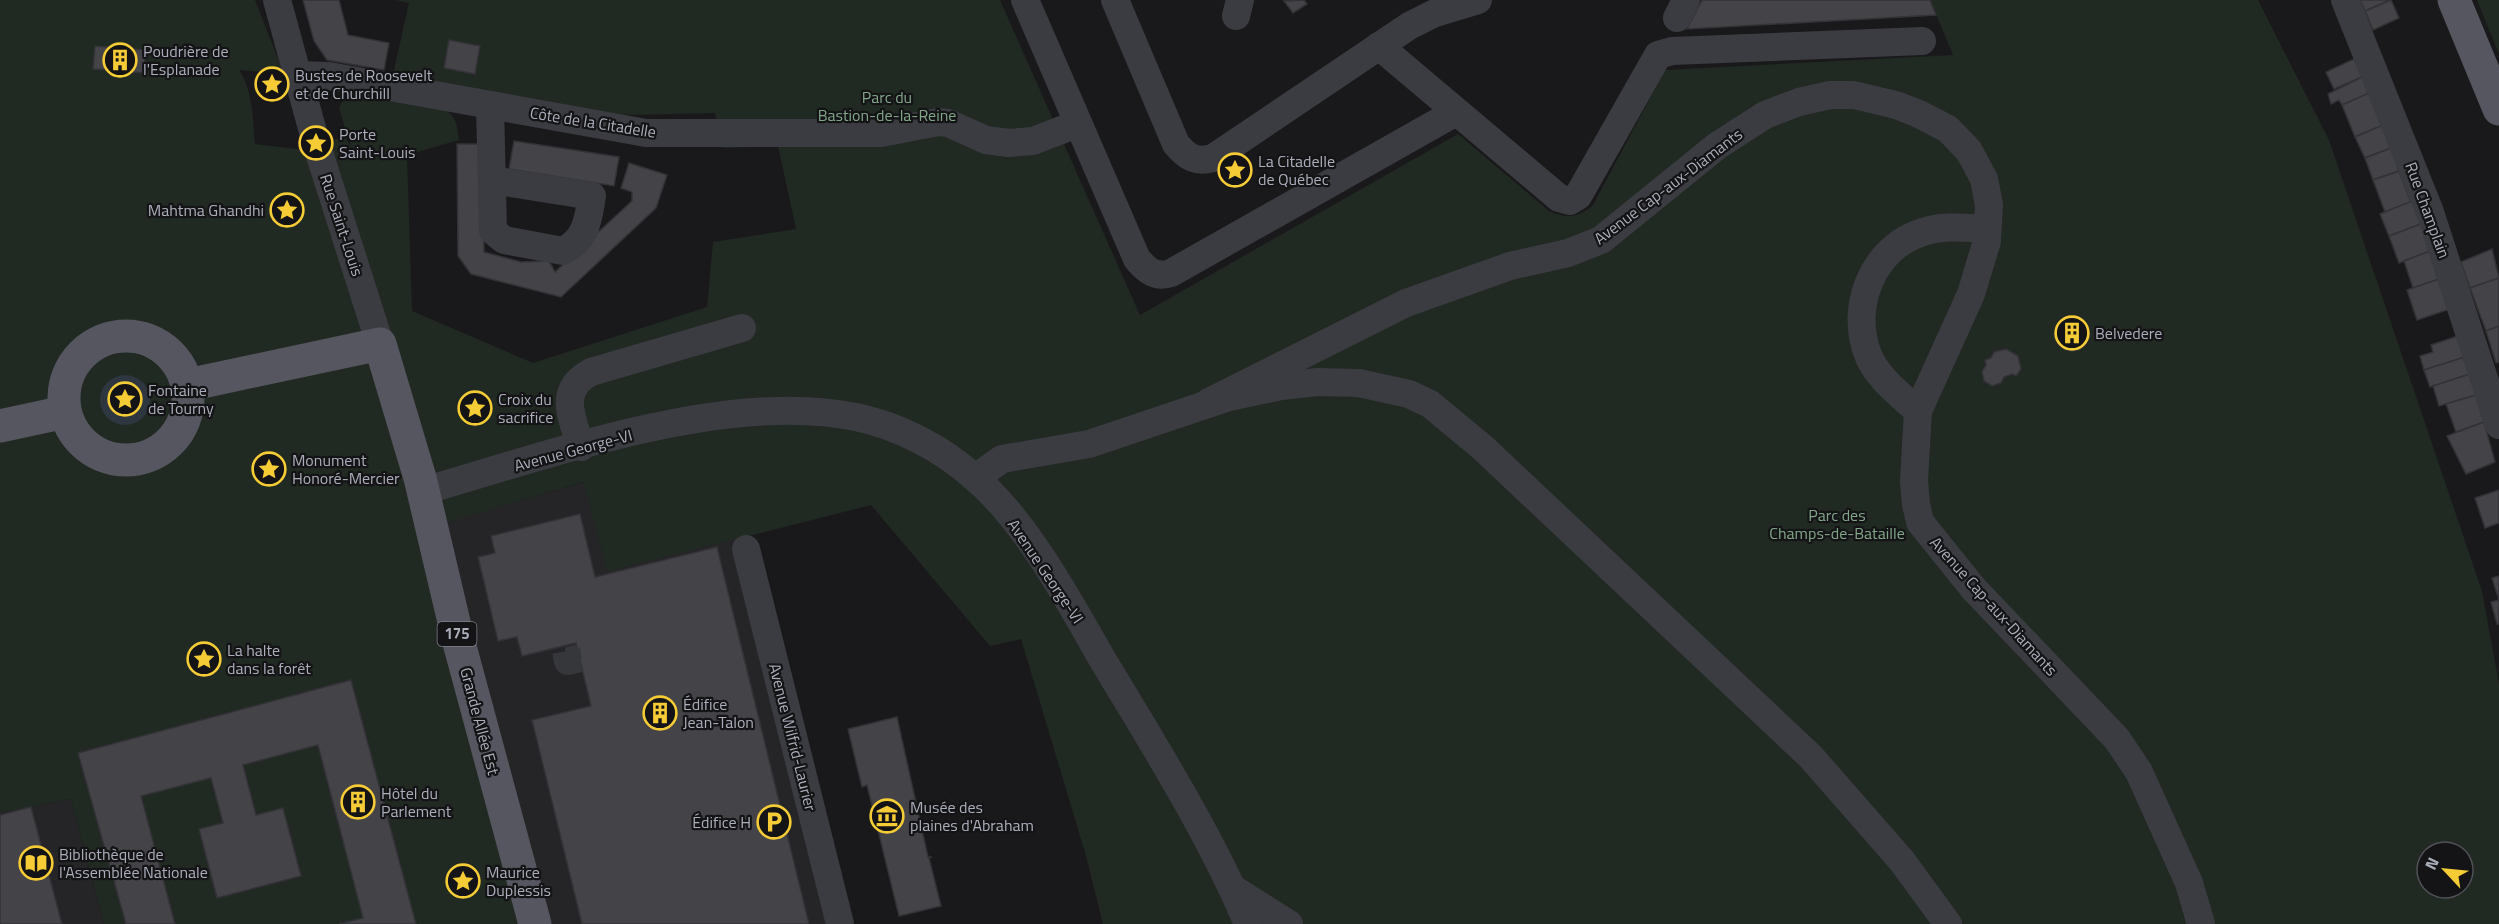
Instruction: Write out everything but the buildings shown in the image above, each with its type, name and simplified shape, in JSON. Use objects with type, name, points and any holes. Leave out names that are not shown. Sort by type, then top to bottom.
[{"type":"main road","points":[[2454,0],[2499,109]]},
{"type":"main road","points":[[126,336],[147,339],[166,349],[180,365],[188,386],[189,405],[184,423],[174,439],[159,452],[142,459],[122,461],[94,451],[72,430],[65,412],[64,394],[68,377],[76,361],[89,348],[110,337],[126,336]]},
{"type":"main road","points":[[188,386],[380,344]]},
{"type":"main road","name":"Grande Allée Est","points":[[380,344],[423,490],[458,639],[535,924]]},
{"type":"main road","points":[[0,426],[65,412]]},
{"type":"street","name":"Rue Saint-Louis","points":[[277,0],[316,143],[380,344]]},
{"type":"street","points":[[1025,0],[1137,259],[1145,269],[1161,276],[1171,273],[1456,112]]},
{"type":"street","points":[[1115,0],[1176,144],[1192,159],[1204,161],[1213,158],[1421,18],[1479,0]]},
{"type":"street","name":"Rue Champlain","points":[[2345,0],[2430,212],[2499,425]]},
{"type":"street","points":[[1379,46],[1559,198],[1570,201],[1578,196],[1658,55],[1672,51],[1922,41]]},
{"type":"street","name":"Côte de la Citadelle","points":[[297,75],[329,76],[646,133],[865,133],[892,131],[938,122],[948,123],[986,140],[1009,143],[1034,141],[1077,124]]},
{"type":"street","name":"Avenue Cap-aux-Diamants","points":[[1209,402],[1406,303],[1510,266],[1568,253],[1601,240],[1717,146],[1765,115],[1799,102],[1830,95],[1854,95],[1896,105],[1948,129],[1968,151],[1984,179],[1989,205],[1987,241],[1971,294],[1918,411],[1914,481],[1920,522],[1973,588],[2117,739],[2139,772],[2189,883],[2201,924]]},
{"type":"street","points":[[490,105],[492,180]]},
{"type":"street","points":[[1918,411],[1883,379],[1867,352],[1861,313],[1869,278],[1892,247],[1923,232],[1948,228],[1987,229]]},
{"type":"street","points":[[581,447],[570,402],[573,385],[581,377],[591,372],[742,328]]},
{"type":"street","name":"Avenue Cap-aux-Diamants","points":[[975,478],[1002,459],[1089,444],[1209,402],[1281,386],[1318,382],[1381,386],[1409,394],[1430,404],[1482,447],[1811,757],[1902,861],[1948,924]]},
{"type":"street","name":"Avenue George-VI","points":[[423,490],[581,447],[720,414],[785,411],[857,417],[897,430],[938,450],[975,478],[1016,523],[1071,606],[1201,826],[1248,924]]},
{"type":"street","name":"Avenue Wilfrid-Laurier","points":[[746,549],[840,924]]},
{"type":"street","points":[[1232,888],[1289,924]]},
{"type":"shaded area","name":"Fontaine de Tourny","points":[[125,375],[139,379],[146,386],[150,400],[146,414],[139,421],[125,425],[111,421],[104,414],[100,400],[104,386],[111,379]]},
{"type":"shaded area","name":"Édifice Jean-Talon","points":[[585,482],[744,539],[840,924],[535,924],[432,526]]},
{"type":"shaded area","points":[[71,799],[104,924],[0,924],[0,813]]},
{"type":"green space","name":"Parc des Champs-de-Bataille","points":[[0,0],[255,0],[284,74],[239,70],[250,96],[255,144],[297,149],[345,137],[351,147],[339,108],[346,93],[444,109],[452,115],[456,122],[459,140],[407,155],[412,311],[533,363],[707,307],[713,242],[796,229],[778,146],[723,148],[715,113],[631,115],[586,112],[393,74],[409,3],[396,0],[1000,0],[1140,315],[1458,134],[1549,211],[1566,216],[1582,213],[1593,205],[1665,70],[1953,55],[1930,0],[2258,0],[2329,140],[2482,591],[2499,684],[2499,924],[1103,924],[1086,856],[1021,639],[990,646],[871,505],[607,572],[584,482],[432,527],[535,924],[104,924],[71,799],[0,813]]},
{"type":"green space","points":[[2477,0],[2499,0],[2499,54],[2479,5]]},
{"type":"tunnel","points":[[566,651],[568,661],[580,658]]},
{"type":"place","name":"Poudrière de l'Esplanade","points":[[120,60]]},
{"type":"place","name":"Bustes de Roosevelt et de Churchill","points":[[272,84]]},
{"type":"place","name":"Porte Saint-Louis","points":[[316,143]]},
{"type":"place","name":"La Citadelle de Québec","points":[[1235,170]]},
{"type":"place","name":"Mahtma Ghandhi","points":[[287,210]]},
{"type":"place","name":"Belvedere","points":[[2072,333]]},
{"type":"place","name":"Fontaine de Tourny","points":[[125,399]]},
{"type":"place","name":"Croix du sacrifice","points":[[475,408]]},
{"type":"place","name":"Monument Honoré-Mercier","points":[[269,469]]},
{"type":"place","name":"La halte dans la forêt","points":[[204,659]]},
{"type":"place","name":"Édifice Jean-Talon","points":[[660,713]]},
{"type":"place","name":"Hôtel du Parlement","points":[[358,802]]},
{"type":"place","name":"Musée des plaines d'Abraham","points":[[887,816]]},
{"type":"place","name":"Édifice H","points":[[774,822]]},
{"type":"place","name":"Bibliothèque de l'Assemblée Nationale","points":[[36,863]]},
{"type":"place","name":"Maurice Duplessis","points":[[463,881]]},
{"type":"park label","name":"Parc du Bastion-de-la-Reine","points":[[887,106]]}]
